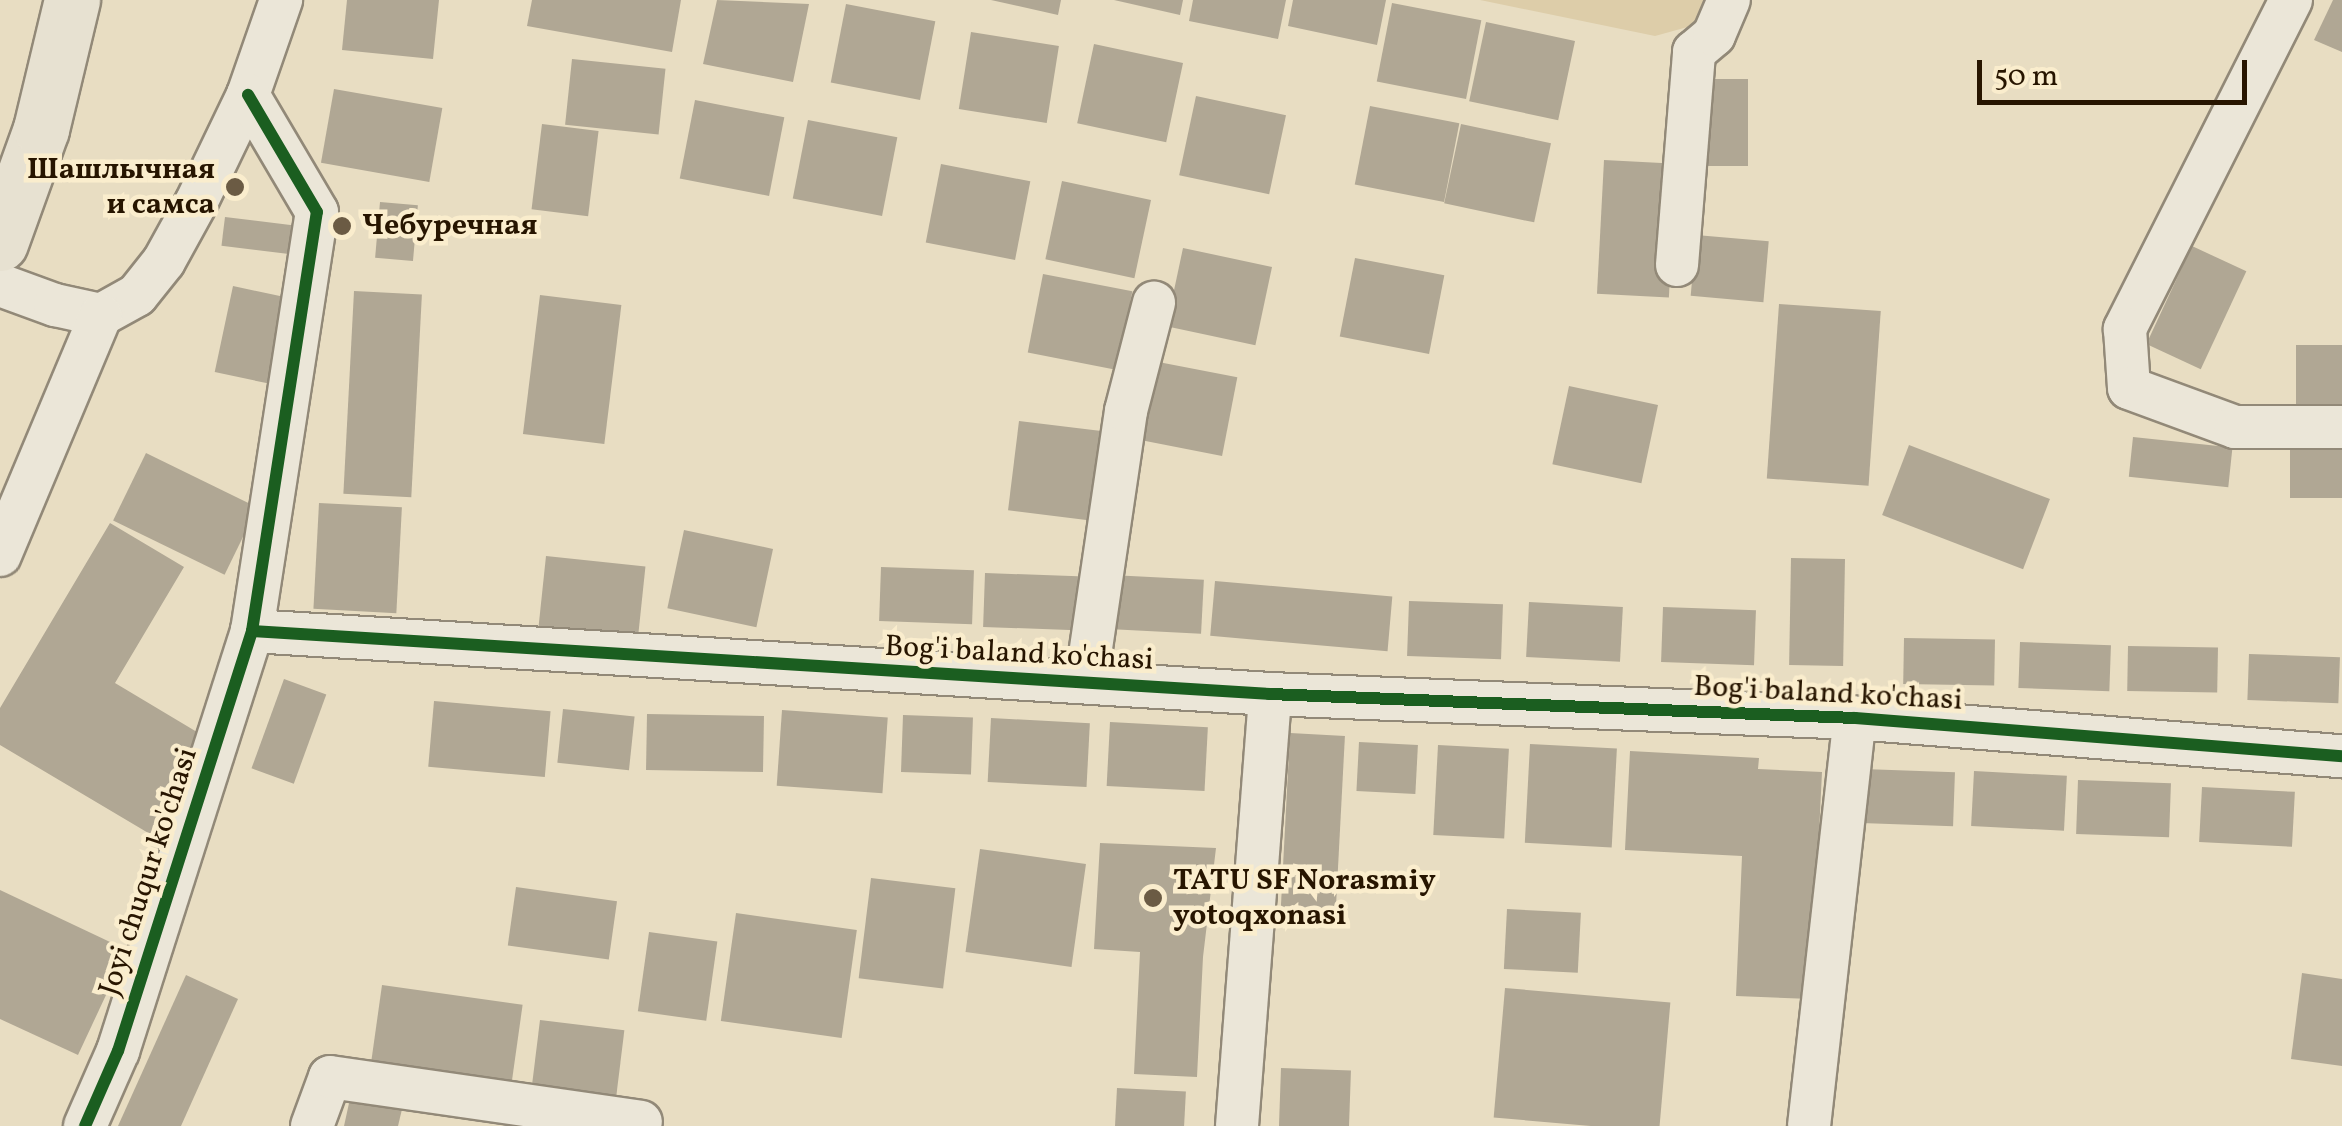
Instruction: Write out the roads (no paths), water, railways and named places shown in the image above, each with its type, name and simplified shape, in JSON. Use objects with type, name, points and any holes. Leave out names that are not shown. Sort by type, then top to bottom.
[{"type":"main road","points":[[0,243],[41,129],[72,0]]},
{"type":"street","points":[[0,556],[100,315],[137,295],[164,261],[248,95],[281,0]]},
{"type":"street","points":[[1677,265],[1694,52],[1714,36],[1729,0]]},
{"type":"street","points":[[2291,0],[2125,329],[2129,388],[2235,427],[2342,427]]},
{"type":"street","points":[[248,95],[316,212],[252,630]]},
{"type":"street","points":[[0,285],[55,306],[100,315]]},
{"type":"street","points":[[1086,682],[1126,411],[1154,303]]},
{"type":"street","name":"Bog'i baland ko'chasi","points":[[252,630],[1270,694],[1855,718],[2342,756]]},
{"type":"street","name":"Joyi chuqur ko'chasi","points":[[85,1126],[118,1050],[252,630]]},
{"type":"street","points":[[1237,1126],[1270,694]]},
{"type":"street","points":[[1810,1126],[1855,718]]},
{"type":"street","points":[[312,1126],[330,1077],[641,1122]]},
{"type":"place","name":"Шашлычная и самса","points":[[235,187]]},
{"type":"place","name":"Чебуречная","points":[[342,226]]},
{"type":"place","name":"TATU SF Norasmiy yotoqxonasi","points":[[1153,898]]}]
